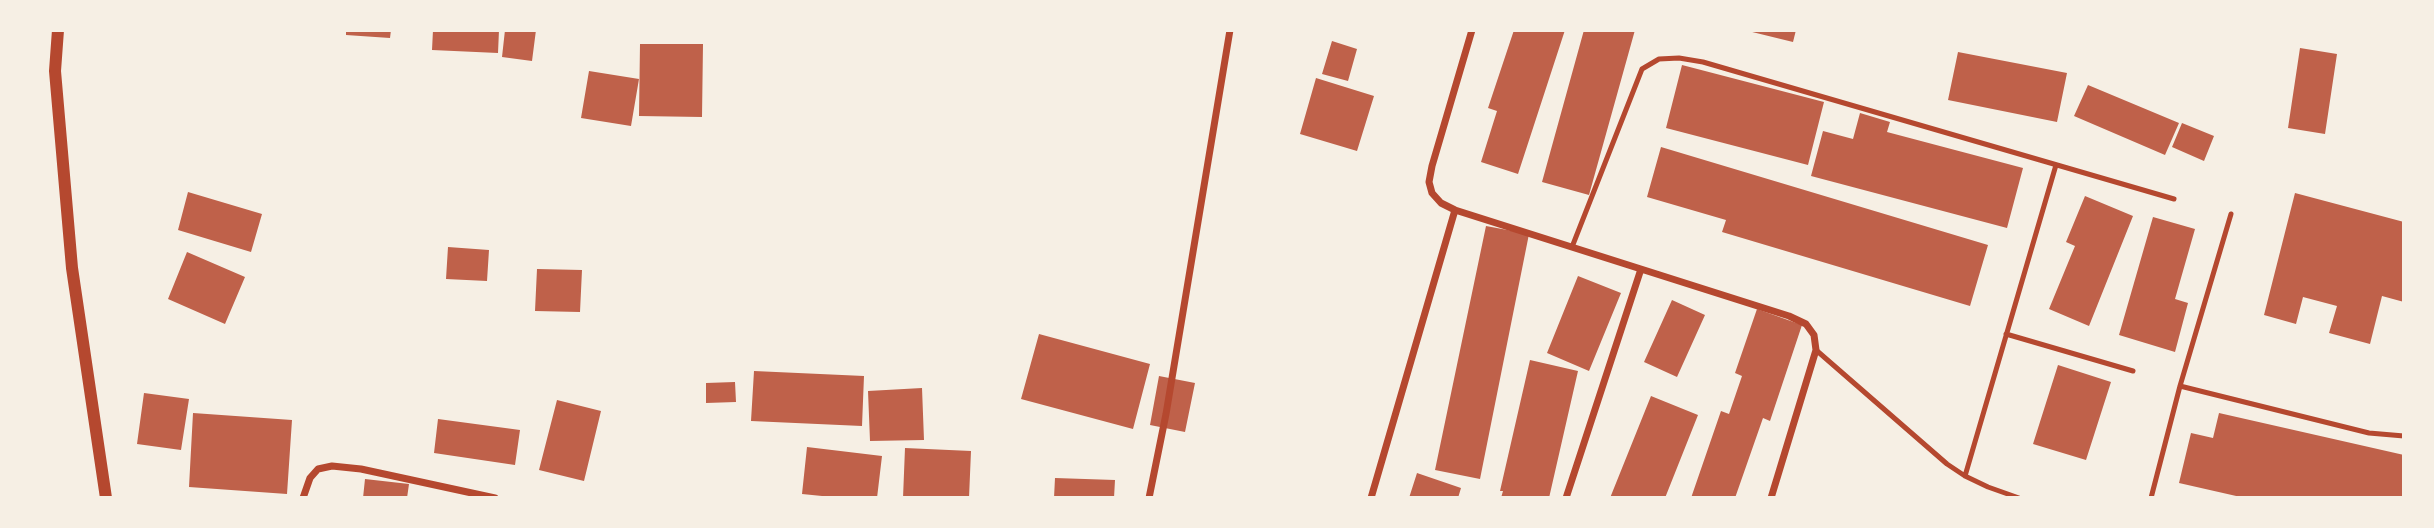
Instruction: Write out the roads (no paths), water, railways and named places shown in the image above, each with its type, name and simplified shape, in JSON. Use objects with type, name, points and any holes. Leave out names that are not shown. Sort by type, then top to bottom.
[{"type":"street","points":[[58,30],[55,72],[72,268],[106,498]]},
{"type":"street","points":[[1149,498],[1166,414],[1230,30]]},
{"type":"street","points":[[1472,30],[1432,166],[1432,193],[1441,203],[1455,210],[1797,320],[1806,324],[1814,335],[1816,350],[1771,498]]},
{"type":"street","points":[[1371,498],[1455,210]]},
{"type":"street","points":[[1566,498],[1641,269]]},
{"type":"street","points":[[303,498],[310,478],[318,470],[332,466],[361,469],[495,498]]},
{"type":"lane","points":[[1572,247],[1642,69],[1659,60],[1679,58],[1703,62],[2174,199]]},
{"type":"lane","points":[[1965,476],[2056,165]]},
{"type":"lane","points":[[2151,498],[2180,386],[2231,214]]},
{"type":"lane","points":[[2006,334],[2133,371]]},
{"type":"lane","points":[[1816,350],[1947,464],[1965,476],[2019,498]]},
{"type":"lane","points":[[2180,386],[2369,433],[2404,436]]}]
